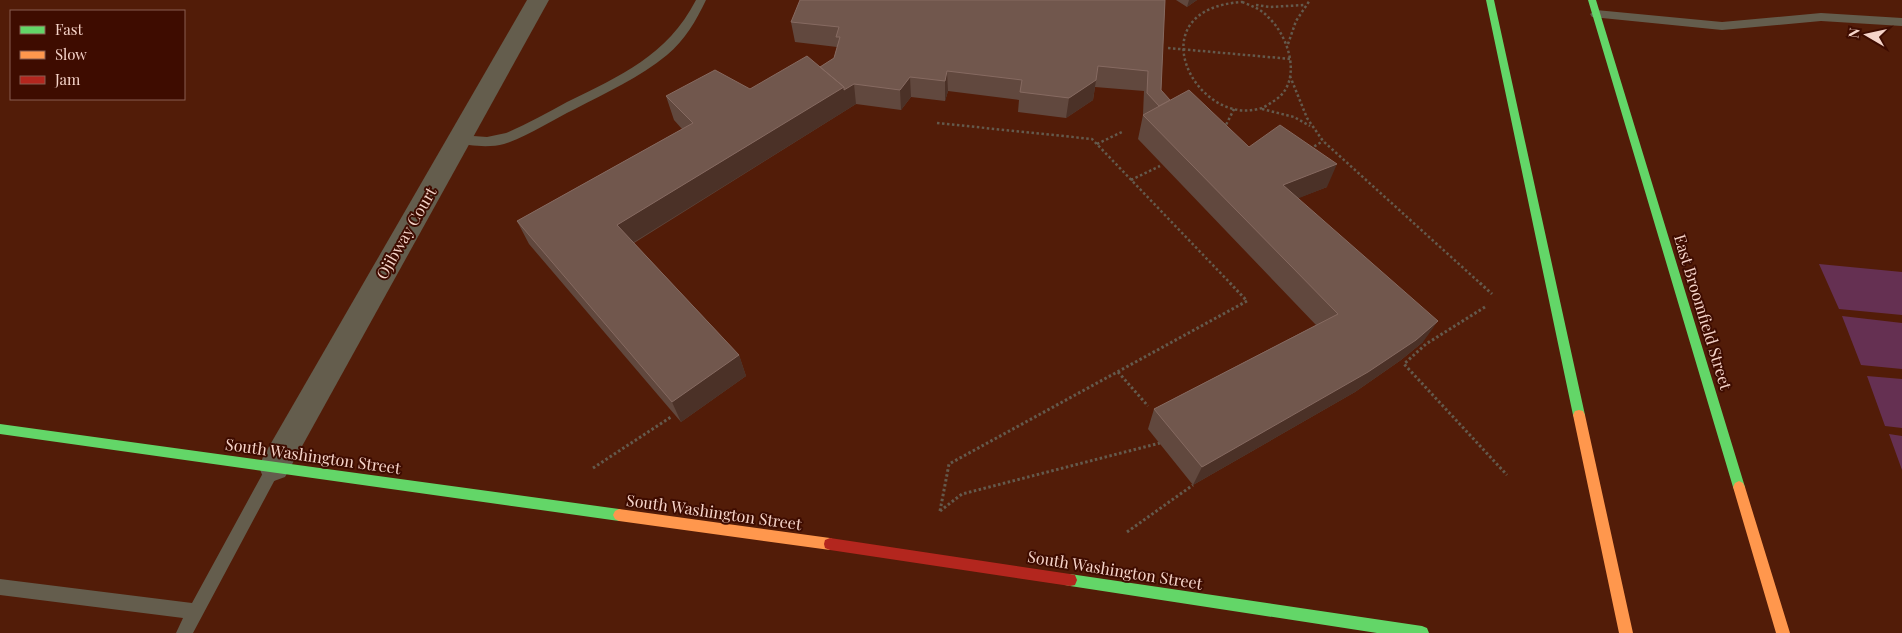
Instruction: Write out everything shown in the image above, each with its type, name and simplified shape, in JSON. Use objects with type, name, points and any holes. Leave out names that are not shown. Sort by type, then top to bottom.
[{"type":"main road","points":[[1490,0],[1626,633]]},
{"type":"main road","name":"East Broomfield Street","points":[[1592,0],[1783,633]]},
{"type":"main road","name":"South Washington Street","points":[[0,430],[900,554],[1422,633]]},
{"type":"street","name":"Ojibway Court","points":[[274,467],[538,0]]},
{"type":"lane","points":[[459,139],[487,141],[507,138],[622,80],[666,50],[678,38],[688,26],[701,0]]},
{"type":"lane","points":[[1596,14],[1722,26],[1821,17],[1902,22]]},
{"type":"lane","points":[[184,633],[274,467]]},
{"type":"lane","points":[[0,587],[195,611]]},
{"type":"path","points":[[1287,44],[1300,10],[1310,0]]},
{"type":"path","points":[[1290,76],[1278,98],[1262,109],[1255,111],[1234,109],[1217,101],[1198,87],[1189,75],[1181,49],[1183,37],[1199,13],[1212,6],[1242,2],[1270,8],[1305,5]]},
{"type":"path","points":[[1255,5],[1276,27],[1287,44],[1291,59],[1290,76],[1303,111],[1312,128]]},
{"type":"path","points":[[1168,48],[1291,59]]},
{"type":"path","points":[[1223,132],[1234,109]]},
{"type":"path","points":[[1262,109],[1306,122],[1323,140],[1492,294]]},
{"type":"path","points":[[937,123],[1092,140],[1247,301],[949,464],[940,511],[962,494],[1160,443]]},
{"type":"path","points":[[1097,144],[1124,131]]},
{"type":"path","points":[[1303,153],[1323,140]]},
{"type":"path","points":[[1131,180],[1160,166]]},
{"type":"path","points":[[1485,307],[1426,344],[1404,364],[1506,475]]},
{"type":"path","points":[[1118,372],[1148,406]]},
{"type":"path","points":[[593,468],[671,417]]},
{"type":"path","points":[[1127,532],[1193,485]]},
{"type":"shaded area","points":[[0,0],[1902,0],[1902,633],[0,633]]},
{"type":"shaded area","points":[[1819,264],[1902,272],[1902,315],[1839,309]]},
{"type":"shaded area","points":[[1842,316],[1902,323],[1902,369],[1861,365]]},
{"type":"shaded area","points":[[1867,376],[1902,379],[1902,428],[1885,426]]},
{"type":"shaded area","points":[[1889,434],[1902,436],[1902,470]]},
{"type":"building","points":[[800,0],[1165,0],[1161,90],[1170,100],[1159,106],[1147,93],[1148,71],[1098,66],[1096,80],[1069,98],[1020,92],[1022,80],[947,71],[945,81],[910,77],[900,90],[854,84],[844,90],[844,87],[820,67],[834,58],[840,37],[836,37],[839,27],[791,22]]},
{"type":"building","points":[[807,56],[844,87],[617,225],[739,355],[672,402],[517,221],[693,123],[666,96],[715,70],[750,89]]},
{"type":"building","points":[[1189,90],[1249,147],[1280,125],[1337,164],[1283,185],[1438,321],[1416,340],[1368,372],[1202,467],[1154,409],[1338,314],[1143,115]]},
{"type":"traffic: fast","points":[[1490,0],[1579,415]]},
{"type":"traffic: fast","points":[[1592,0],[1739,487]]},
{"type":"traffic: fast","points":[[0,429],[619,515]]},
{"type":"traffic: fast","points":[[1070,580],[1422,633]]},
{"type":"traffic: slow","points":[[1579,415],[1626,633]]},
{"type":"traffic: slow","points":[[1739,487],[1783,633]]},
{"type":"traffic: slow","points":[[619,515],[830,544]]},
{"type":"traffic: jam","points":[[830,544],[1070,580]]}]
